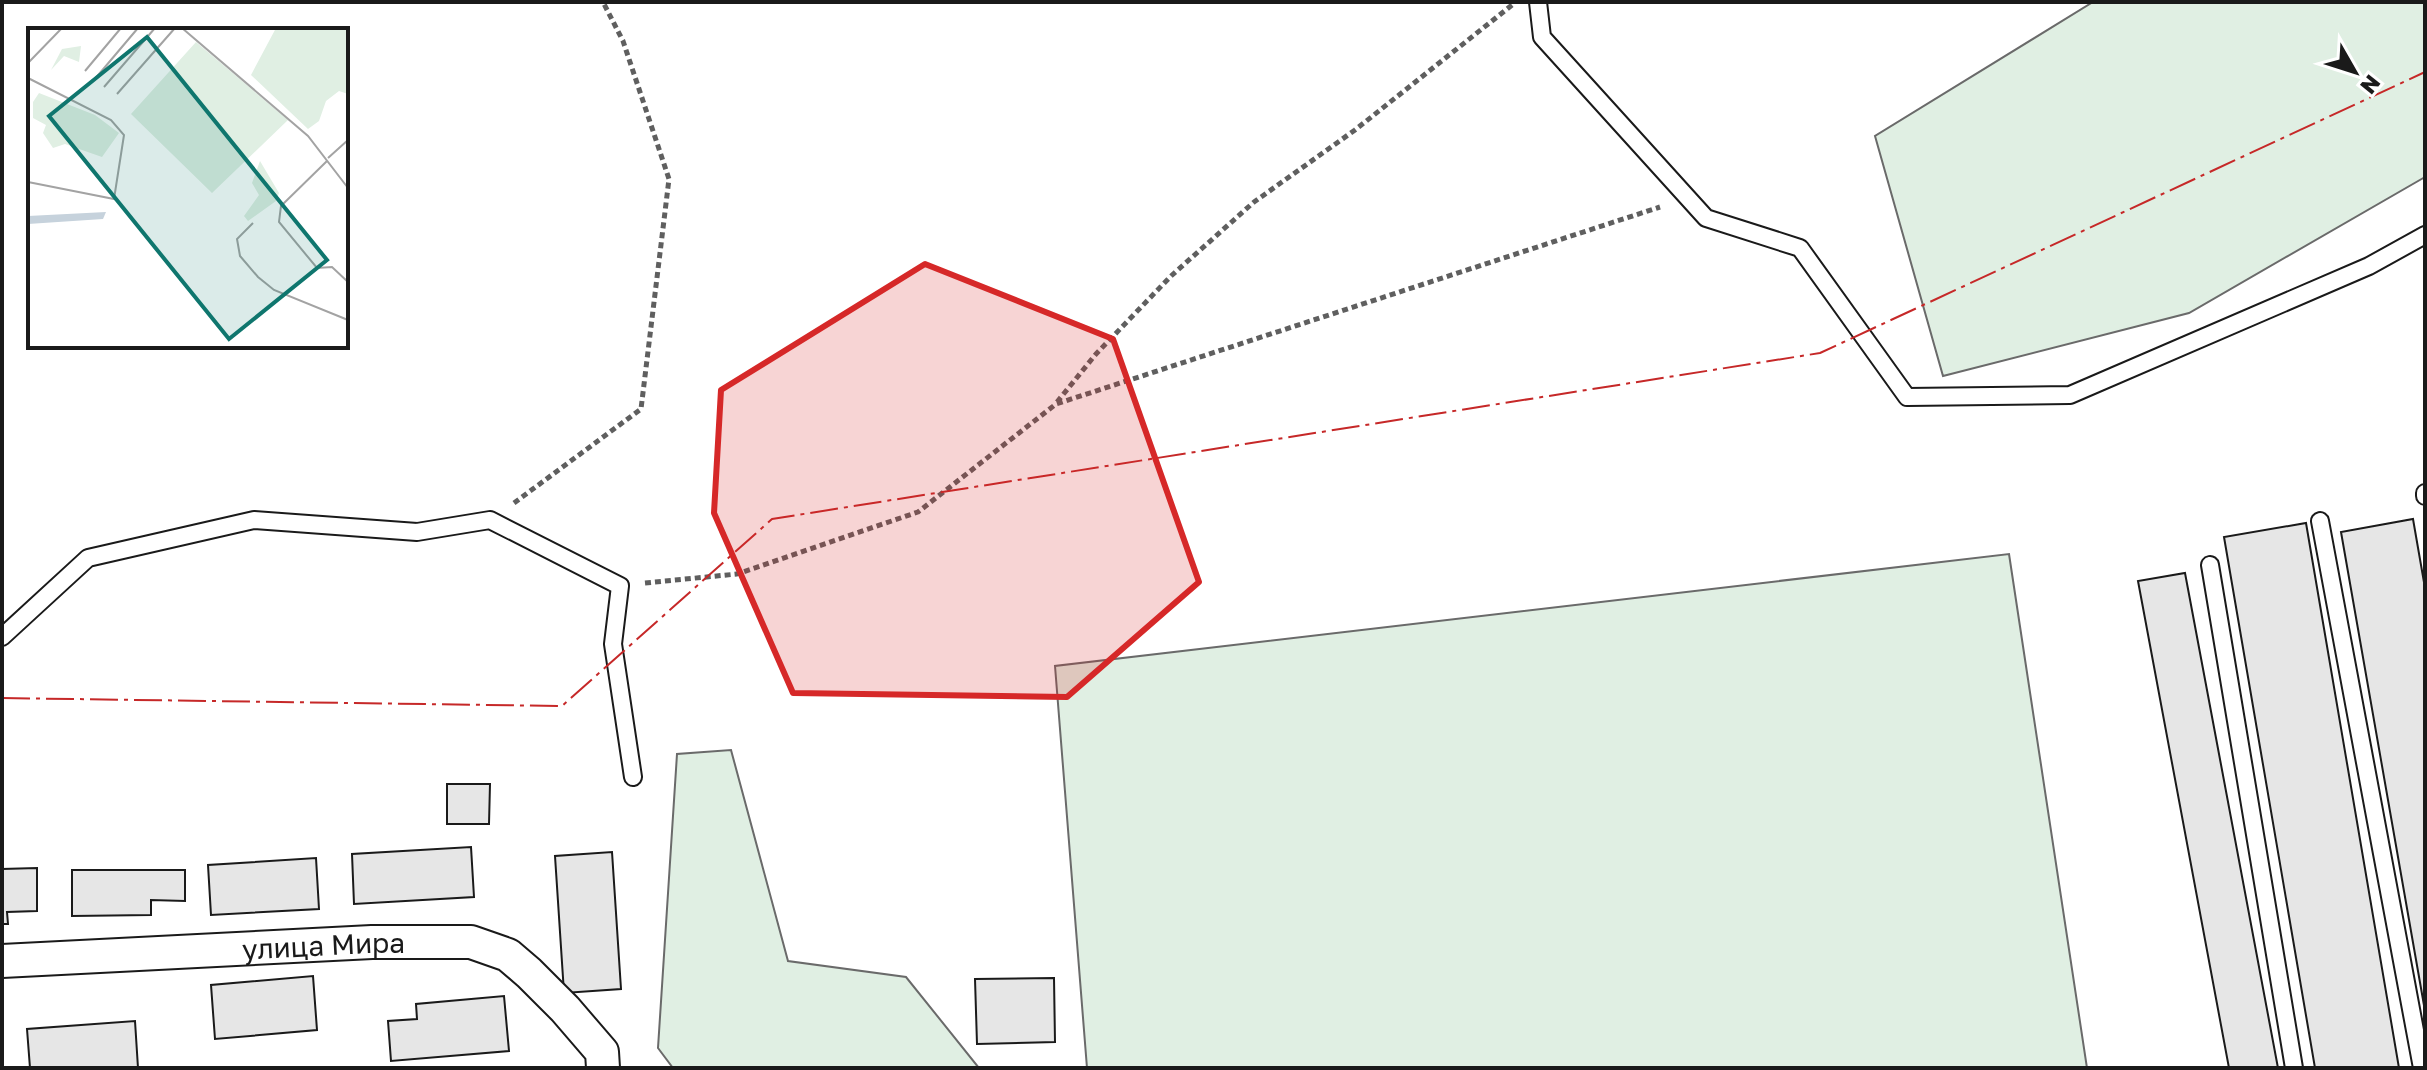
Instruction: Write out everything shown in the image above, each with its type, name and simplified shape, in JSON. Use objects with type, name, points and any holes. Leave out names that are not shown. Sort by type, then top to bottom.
[{"type":"street","name":"улица Мира","points":[[2,961],[372,942],[471,942],[508,955],[565,1009],[603,1060]]},
{"type":"lane","points":[[1538,2],[1542,37],[1706,218],[1800,248],[1907,397],[2070,395],[2369,266],[2425,235]]},
{"type":"lane","points":[[2,637],[88,558],[254,520],[417,532],[490,520],[620,586],[613,644],[633,777]]},
{"type":"lane","points":[[2320,521],[2422,1068]]},
{"type":"lane","points":[[2210,565],[2294,1068]]},
{"type":"path","points":[[490,520],[641,409],[669,179],[623,41],[603,2]]},
{"type":"path","points":[[620,586],[737,574],[918,512],[1056,404],[1096,354],[1171,276],[1254,202],[1355,130],[1516,2]]},
{"type":"path","points":[[1056,404],[1666,204],[1706,218]]},
{"type":"highlighted area","points":[[925,264],[1113,339],[1199,582],[1067,697],[793,693],[714,513],[721,390]]},
{"type":"green space","points":[[2093,2],[2425,2],[2425,177],[2189,313],[1943,376],[1875,136]]},
{"type":"green space","points":[[2009,554],[2087,1068],[1087,1068],[1055,666]]},
{"type":"green space","points":[[731,750],[788,961],[906,977],[979,1068],[673,1068],[658,1048],[677,754]]},
{"type":"building","points":[[2413,519],[2425,588],[2425,1011],[2341,532]]},
{"type":"building","points":[[2306,523],[2399,1068],[2315,1068],[2224,537]]},
{"type":"building","points":[[2185,573],[2278,1068],[2229,1068],[2138,581]]},
{"type":"building","points":[[447,784],[490,784],[489,824],[447,824]]},
{"type":"building","points":[[471,847],[474,897],[354,904],[352,854]]},
{"type":"building","points":[[612,852],[621,989],[564,993],[555,856]]},
{"type":"building","points":[[316,858],[319,909],[211,915],[208,865]]},
{"type":"building","points":[[37,868],[37,911],[7,912],[8,924],[2,924],[2,869]]},
{"type":"building","points":[[72,870],[185,870],[185,901],[151,900],[151,915],[72,916]]},
{"type":"building","points":[[313,976],[317,1030],[215,1039],[211,985]]},
{"type":"building","points":[[1054,978],[1055,1042],[977,1044],[975,979]]},
{"type":"building","points":[[504,996],[509,1051],[391,1061],[388,1021],[417,1019],[416,1004]]},
{"type":"building","points":[[135,1021],[138,1068],[30,1068],[27,1029]]},
{"type":"power","points":[[2,698],[562,706],[772,519],[1820,353],[2425,72]]}]
